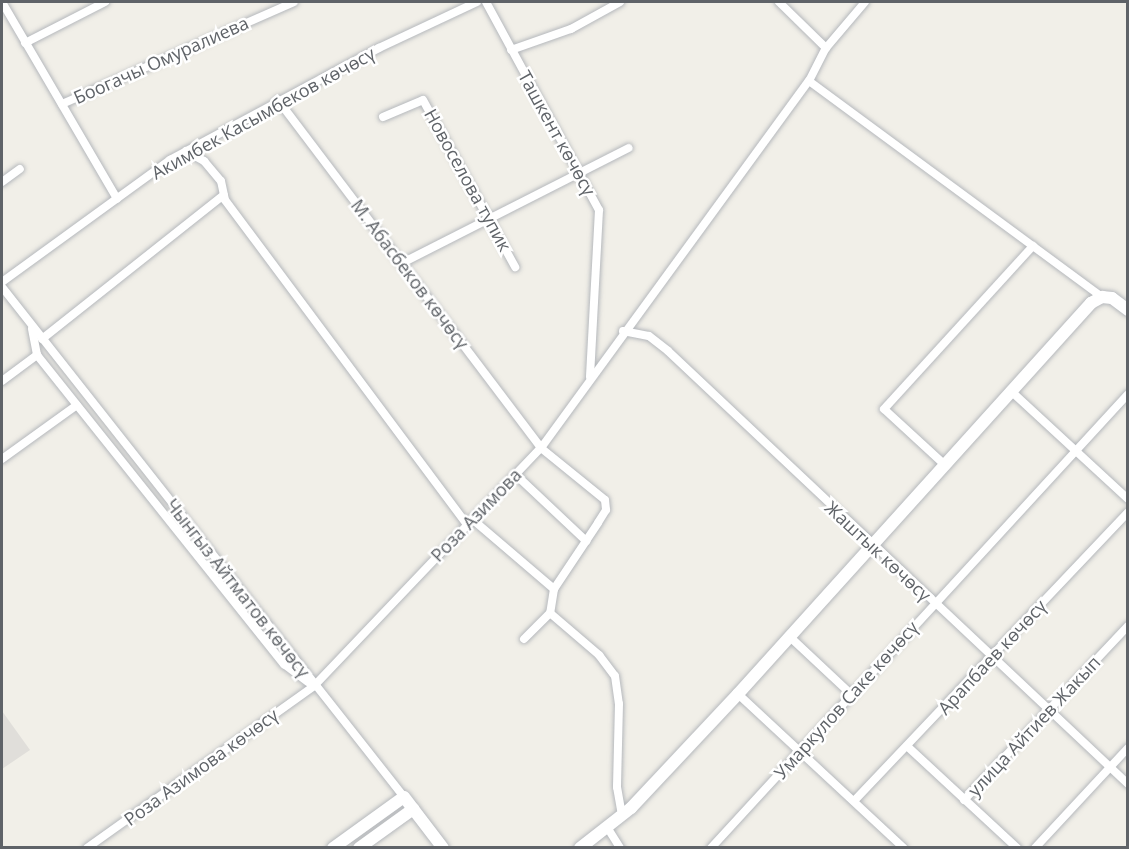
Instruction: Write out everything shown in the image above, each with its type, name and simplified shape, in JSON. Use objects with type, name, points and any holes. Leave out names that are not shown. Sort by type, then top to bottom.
[{"type":"main road","points":[[580,848],[622,815],[738,694],[1091,303],[1102,297],[1112,298],[1128,309]]},
{"type":"main road","points":[[333,848],[404,797],[443,848]]},
{"type":"main road","points":[[359,848],[413,809]]},
{"type":"street","points":[[2,2],[117,200]]},
{"type":"street","points":[[25,43],[105,2]]},
{"type":"street","name":"Боогачы Омуралиева","points":[[62,104],[294,2]]},
{"type":"street","name":"Акимбек Касымбеков көчөсү","points":[[2,285],[186,151],[278,100],[477,2]]},
{"type":"street","name":"Ташкент көчөсү","points":[[486,2],[599,210],[590,379]]},
{"type":"street","points":[[511,50],[571,29],[620,2]]},
{"type":"street","points":[[779,2],[826,48]]},
{"type":"street","name":"Роза Азимова","points":[[314,686],[541,448],[623,332],[809,81],[826,48],[865,2]]},
{"type":"street","points":[[809,81],[1102,297]]},
{"type":"street","name":"М. Абасбеков көчөсү","points":[[278,100],[541,448],[605,500],[606,510],[554,589]]},
{"type":"street","name":"Новоселова тупик","points":[[383,117],[423,100],[516,267]]},
{"type":"street","points":[[402,263],[629,148]]},
{"type":"street","points":[[186,151],[204,161],[221,181],[224,195],[469,522],[554,589],[550,613],[524,639]]},
{"type":"street","points":[[2,182],[20,169]]},
{"type":"street","points":[[42,339],[224,195]]},
{"type":"street","points":[[946,466],[884,409],[1033,246]]},
{"type":"street","name":"Чынгыз Айтматов көчөсү","points":[[2,285],[32,328],[295,656],[314,686]]},
{"type":"street","name":"Чынгыз Айтматов көчөсү","points":[[32,328],[37,355],[76,405],[284,664],[314,686]]},
{"type":"street","name":"Жаштык көчөсү","points":[[623,332],[649,336],[668,351],[872,547],[1128,784]]},
{"type":"street","points":[[2,381],[37,355]]},
{"type":"street","points":[[1012,392],[1128,499]]},
{"type":"street","name":"Умаркулов Саке көчөсү","points":[[711,848],[1128,394]]},
{"type":"street","points":[[2,459],[76,405]]},
{"type":"street","points":[[515,474],[586,541]]},
{"type":"street","name":"Арапбаев көчөсү","points":[[854,801],[908,747],[1128,512]]},
{"type":"street","points":[[550,613],[599,655],[615,676],[619,704],[617,787],[622,815]]},
{"type":"street","name":"улица Айтиев Жакып","points":[[964,800],[1128,626]]},
{"type":"street","points":[[790,637],[852,695]]},
{"type":"street","points":[[314,686],[404,797]]},
{"type":"street","name":"Роза Азимова көчөсү","points":[[87,848],[314,686]]},
{"type":"street","points":[[738,694],[904,848]]},
{"type":"street","points":[[908,747],[1017,848]]},
{"type":"street","points":[[1035,848],[1128,748]]},
{"type":"street","points":[[607,827],[620,848]]},
{"type":"shaded area","points":[[2,711],[30,750],[2,769]]}]
